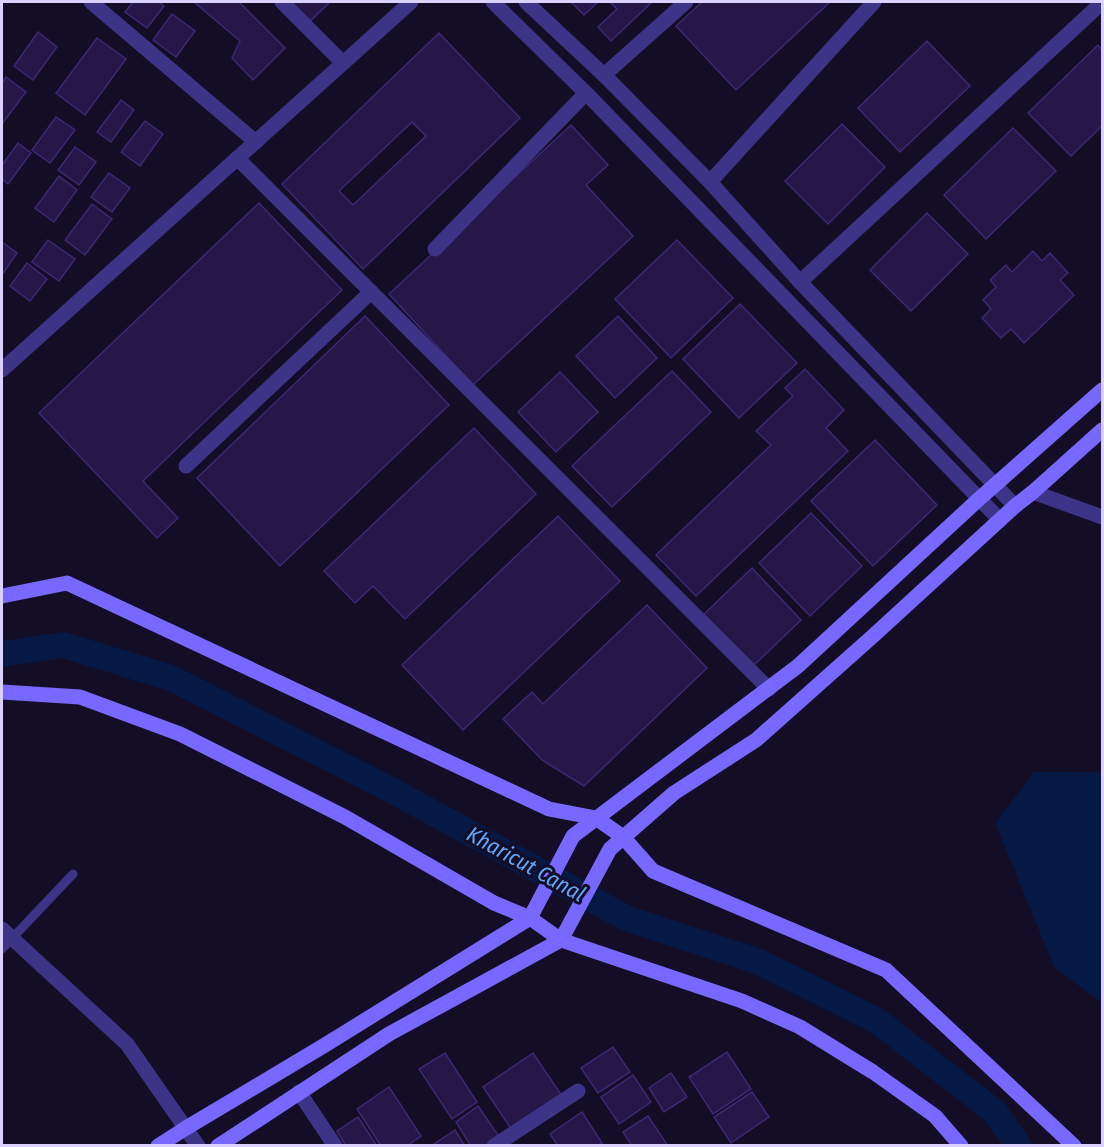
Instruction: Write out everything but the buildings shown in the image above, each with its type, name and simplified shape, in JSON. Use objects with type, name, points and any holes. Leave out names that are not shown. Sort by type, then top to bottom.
[{"type":"main road","points":[[158,1146],[326,1045],[532,914],[573,836],[798,666],[994,485],[1102,390]]},
{"type":"main road","points":[[218,1146],[389,1034],[561,940],[610,849],[674,793],[756,740],[1102,430]]},
{"type":"main road","points":[[2,596],[67,583],[549,809],[596,818],[623,837],[653,871],[886,970],[1074,1146]]},
{"type":"main road","points":[[2,693],[80,697],[180,734],[345,817],[494,903],[532,914],[561,940],[742,1001],[800,1027],[873,1072],[935,1116],[962,1146]]},
{"type":"street","points":[[91,2],[255,142]]},
{"type":"street","points":[[282,2],[343,63]]},
{"type":"street","points":[[2,370],[411,2]]},
{"type":"street","points":[[493,2],[586,93],[1000,520]]},
{"type":"street","points":[[526,2],[604,75],[710,182],[800,282],[1016,506]]},
{"type":"street","points":[[604,75],[686,2]]},
{"type":"street","points":[[710,182],[874,2]]},
{"type":"street","points":[[800,282],[1095,9]]},
{"type":"street","points":[[435,249],[586,93]]},
{"type":"street","points":[[237,158],[769,689]]},
{"type":"street","points":[[186,466],[371,292]]},
{"type":"street","points":[[1033,492],[1102,518]]},
{"type":"street","points":[[5,939],[127,1044],[198,1146]]},
{"type":"street","points":[[494,1146],[578,1091]]},
{"type":"street","points":[[299,1092],[335,1146]]},
{"type":"lane","points":[[5,939],[73,874]]},
{"type":"water","points":[[1034,772],[1102,772],[1102,1003],[1054,967],[995,823]]},
{"type":"waterway","name":"Kharicut Canal","points":[[2,654],[63,645],[171,678],[391,790],[628,919],[757,961],[876,1020],[995,1112],[1019,1146]]}]
